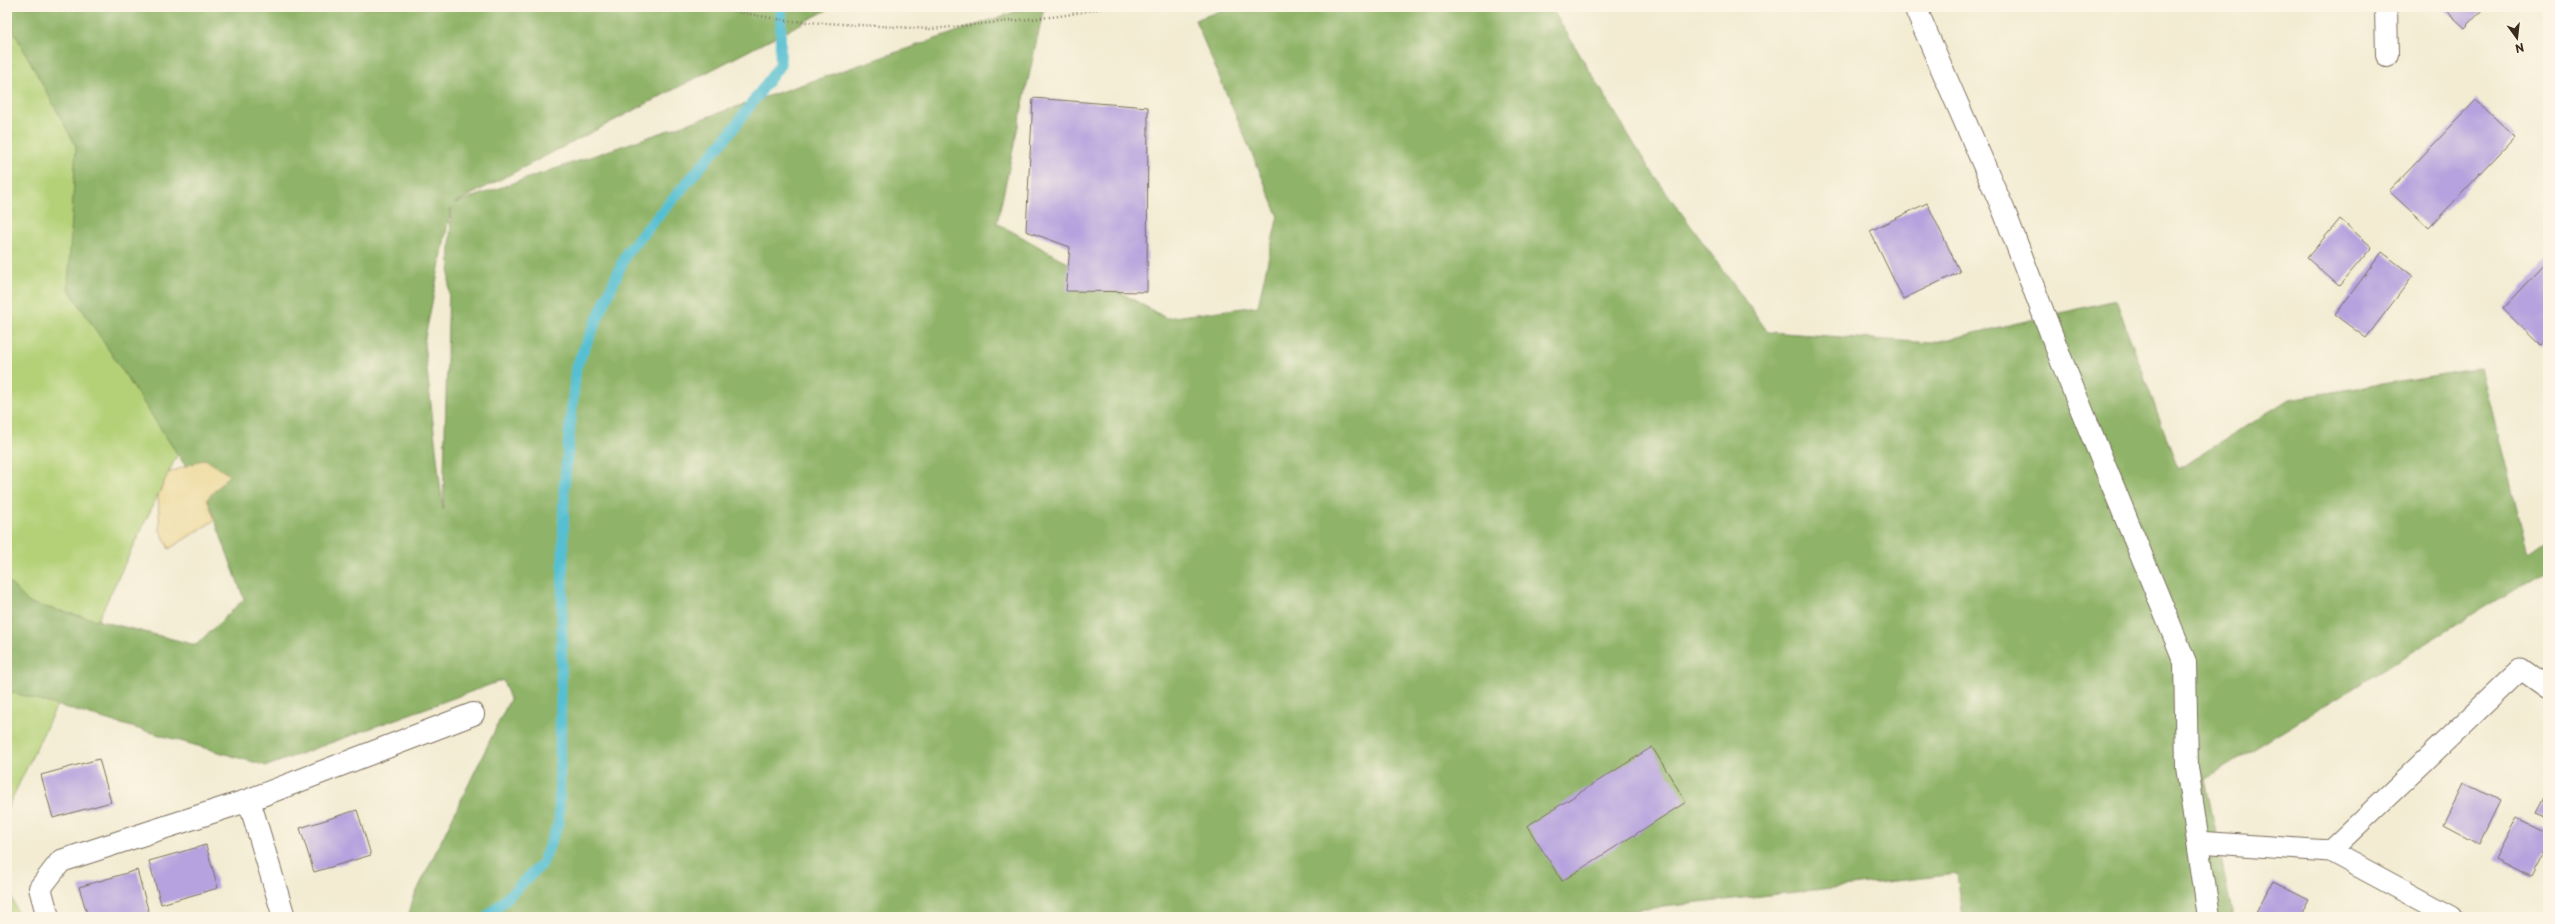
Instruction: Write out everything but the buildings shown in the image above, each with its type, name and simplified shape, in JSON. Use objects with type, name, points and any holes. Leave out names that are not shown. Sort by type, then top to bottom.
[{"type":"street","points":[[1915,7],[2004,211],[2062,362],[2185,662],[2187,767],[2209,917]]},
{"type":"street","points":[[2386,7],[2387,55]]},
{"type":"street","points":[[48,917],[40,888],[61,861],[249,800],[473,714]]},
{"type":"street","points":[[249,800],[284,917]]},
{"type":"lane","points":[[2330,851],[2521,669],[2548,688]]},
{"type":"lane","points":[[2198,842],[2330,851],[2452,917]]},
{"type":"path","points":[[711,7],[788,21],[932,29],[1060,16],[1109,7]]},
{"type":"green space","points":[[7,7],[300,199],[7,809]]},
{"type":"green space","points":[[7,7],[833,7],[455,203],[1029,7],[1044,7],[997,223],[1166,318],[1258,306],[1278,215],[1195,20],[1231,7],[1551,7],[1648,167],[1768,332],[1932,343],[2116,300],[2178,469],[2289,399],[2481,368],[2528,552],[2548,538],[2548,569],[2205,779],[2233,917],[1963,917],[1957,874],[1574,917],[408,917],[413,899],[510,699],[503,680],[267,766],[7,691],[7,580],[29,603],[196,645],[244,599],[207,499],[68,288],[76,146],[7,19]],"holes":[[[451,208],[443,510],[424,343]]]},
{"type":"green space","points":[[7,885],[19,917],[7,917]]},
{"type":"sand","points":[[205,459],[229,475],[207,499],[215,520],[169,549],[160,530],[158,496],[168,473]]},
{"type":"waterway","points":[[487,917],[542,864],[559,822],[564,488],[576,367],[627,252],[730,133],[780,65],[781,7]]}]
